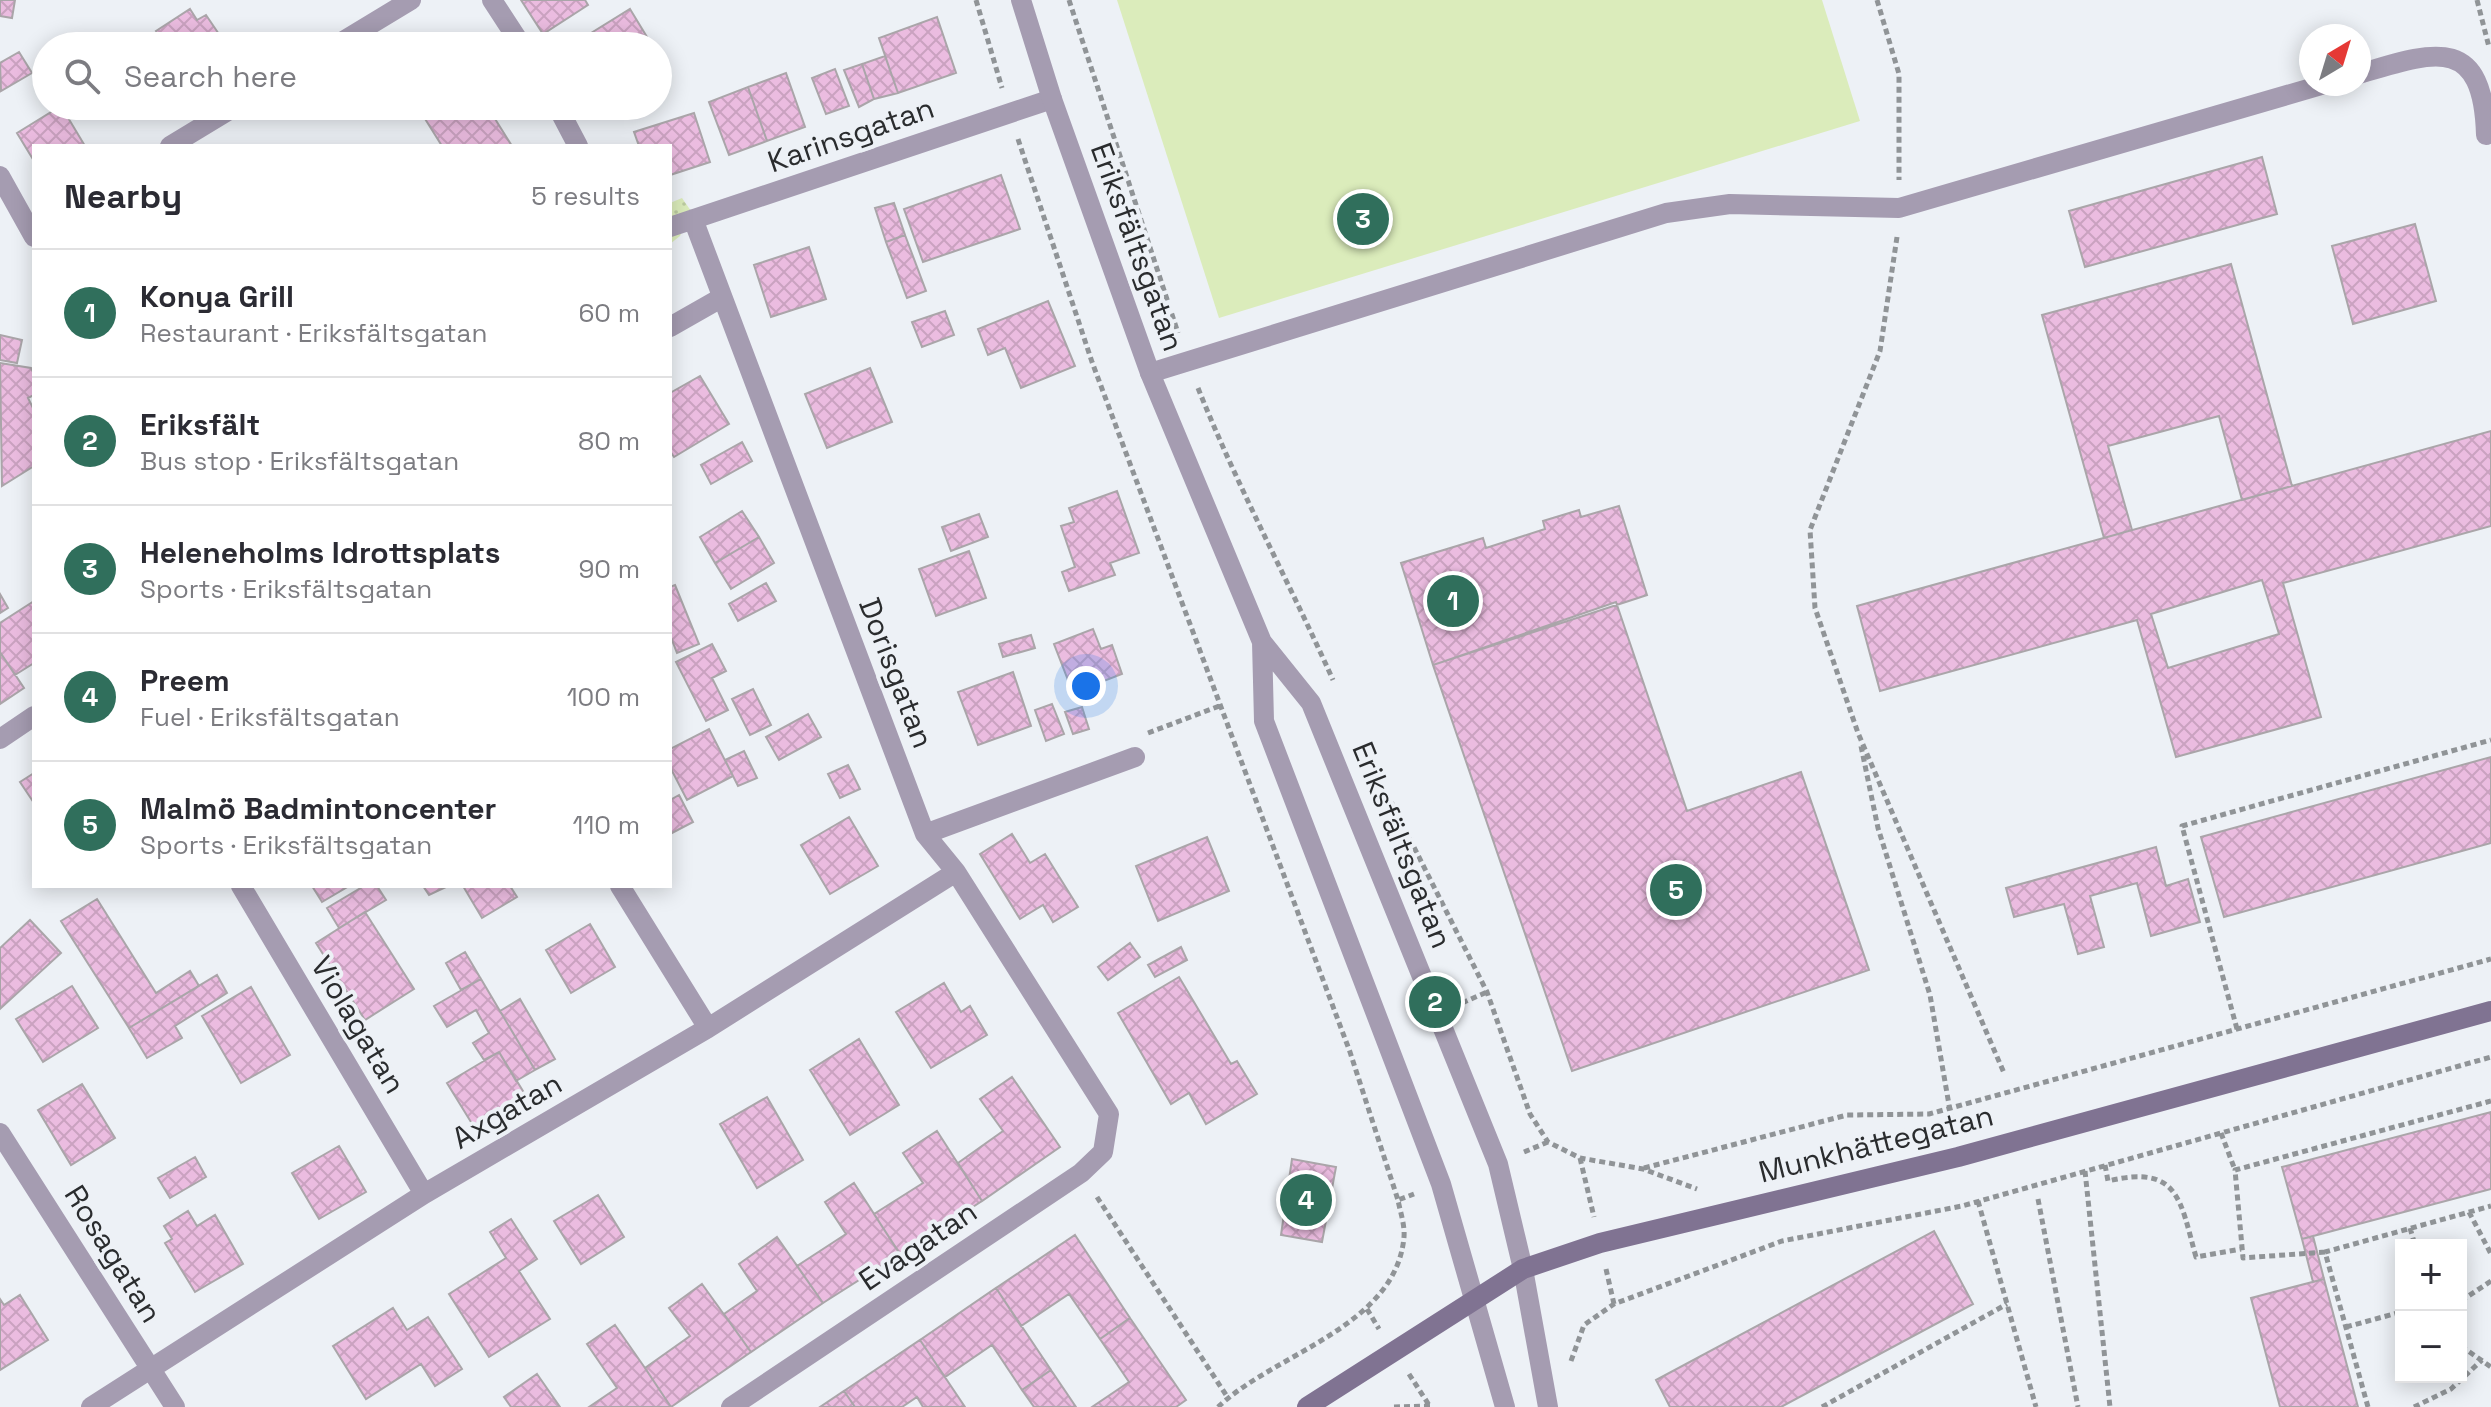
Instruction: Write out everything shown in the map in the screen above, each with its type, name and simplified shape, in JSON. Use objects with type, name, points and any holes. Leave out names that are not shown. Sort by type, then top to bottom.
[{"type":"main road","name":"Munkhättegatan","points":[[1307,1407],[1473,1298],[1523,1269],[1611,1241],[1958,1157],[2491,1011]]},
{"type":"street","points":[[358,32],[411,0]]},
{"type":"street","points":[[492,0],[513,32]]},
{"type":"street","name":"Eriksfältsgatan","points":[[1021,0],[1052,99],[1150,373],[1262,642],[1311,703],[1498,1164],[1523,1269],[1548,1407]]},
{"type":"street","points":[[2371,71],[2422,56],[2445,55],[2465,66],[2478,81],[2485,105],[2486,135]]},
{"type":"street","points":[[1150,373],[1604,229],[1666,213],[1730,204],[1899,208],[2299,92]]},
{"type":"street","name":"Karinsgatan","points":[[672,226],[1052,99]]},
{"type":"street","points":[[173,144],[213,120]]},
{"type":"street","points":[[564,120],[577,144]]},
{"type":"street","points":[[0,176],[32,230]]},
{"type":"street","name":"Dorisgatan","points":[[693,219],[925,834],[956,872],[1109,1114]]},
{"type":"street","points":[[672,326],[721,298]]},
{"type":"street","name":"Eriksfältsgatan","points":[[1262,642],[1264,721],[1441,1184],[1505,1407]]},
{"type":"street","points":[[0,739],[32,717]]},
{"type":"street","points":[[925,834],[1135,757]]},
{"type":"street","name":"Axgatan","points":[[91,1407],[424,1194],[708,1028],[956,872]]},
{"type":"street","name":"Violagatan","points":[[242,888],[424,1194]]},
{"type":"street","points":[[621,888],[708,1028]]},
{"type":"street","name":"Evagatan","points":[[731,1407],[1081,1173],[1103,1152],[1109,1114]]},
{"type":"street","name":"Rosagatan","points":[[0,1133],[175,1407]]},
{"type":"path","points":[[976,0],[1009,114],[1092,362],[1350,1052],[1398,1200],[1404,1235],[1398,1262],[1367,1309],[1218,1407]]},
{"type":"path","points":[[1069,0],[1188,361],[1231,471],[1285,573],[1335,683]]},
{"type":"path","points":[[1877,0],[1899,74],[1899,208],[1880,351],[1810,530],[1815,608],[1858,733],[2004,1073]]},
{"type":"path","points":[[2477,0],[2491,59]]},
{"type":"path","points":[[1135,757],[1149,732],[1222,705]]},
{"type":"path","points":[[1858,733],[1878,828],[1930,995],[1958,1157]]},
{"type":"path","points":[[2237,1029],[2182,826],[2491,740]]},
{"type":"path","points":[[1366,752],[1487,992],[1530,1114],[1548,1142],[1580,1158],[1643,1169],[1847,1115],[1929,1114],[2491,959]]},
{"type":"path","points":[[1457,1005],[1487,992]]},
{"type":"path","points":[[1569,1367],[1584,1325],[1614,1304],[1782,1241],[1905,1220],[2491,1057]]},
{"type":"path","points":[[2235,1170],[2491,1101]]},
{"type":"path","points":[[2221,1133],[2235,1170],[2243,1258],[2325,1252],[2491,1206]]},
{"type":"path","points":[[1498,1164],[1548,1142]]},
{"type":"path","points":[[2105,1165],[2108,1181],[2136,1174],[2156,1177],[2178,1193],[2196,1257],[2241,1249]]},
{"type":"path","points":[[2085,1171],[2110,1407]]},
{"type":"path","points":[[1081,1173],[1228,1398]]},
{"type":"path","points":[[1398,1200],[1441,1184]]},
{"type":"path","points":[[2038,1199],[2078,1407]]},
{"type":"path","points":[[1978,1201],[2036,1407]]},
{"type":"path","points":[[2469,1212],[2491,1254]]},
{"type":"path","points":[[2410,1228],[2413,1239]]},
{"type":"path","points":[[2325,1252],[2368,1407]]},
{"type":"path","points":[[2467,1297],[2491,1281]]},
{"type":"path","points":[[1822,1407],[2007,1304]]},
{"type":"path","points":[[2346,1327],[2395,1314]]},
{"type":"path","points":[[2467,1350],[2491,1367]]},
{"type":"path","points":[[2414,1407],[2451,1389],[2482,1360]]},
{"type":"path","points":[[1394,1407],[1432,1407]]},
{"type":"green space","points":[[1117,0],[1822,0],[1860,121],[1219,318]]},
{"type":"green space","points":[[682,198],[691,211],[680,236],[672,242],[672,202]]},
{"type":"building","points":[[0,0],[15,0],[12,18],[0,16]]},
{"type":"building","points":[[521,0],[585,0],[588,5],[542,32]]},
{"type":"building","points":[[190,9],[197,20],[206,15],[218,32],[157,32]]},
{"type":"building","points":[[630,9],[644,32],[593,32]]},
{"type":"building","points":[[937,17],[956,73],[898,93],[879,38]]},
{"type":"building","points":[[19,52],[32,73],[1,91],[0,63]]},
{"type":"building","points":[[885,56],[898,93],[874,99],[862,64]]},
{"type":"building","points":[[862,64],[874,99],[859,107],[844,70]]},
{"type":"building","points":[[835,69],[849,106],[826,114],[812,78]]},
{"type":"building","points":[[786,73],[805,127],[767,141],[748,87]]},
{"type":"building","points":[[748,87],[767,141],[729,155],[709,102]]},
{"type":"building","points":[[694,113],[710,162],[672,174],[672,144],[638,144],[634,132]]},
{"type":"building","points":[[38,120],[69,120],[84,144],[32,144],[32,158],[17,133]]},
{"type":"building","points":[[426,120],[496,120],[511,144],[441,144]]},
{"type":"building","points":[[2262,157],[2277,214],[2085,267],[2069,211]]},
{"type":"building","points":[[1001,175],[1020,229],[923,262],[904,209]]},
{"type":"building","points":[[894,203],[905,235],[886,242],[875,208]]},
{"type":"building","points":[[2415,224],[2436,301],[2353,324],[2332,246]]},
{"type":"building","points":[[905,235],[926,291],[907,298],[886,242]]},
{"type":"building","points":[[809,247],[826,299],[771,317],[754,265]]},
{"type":"building","points":[[2231,264],[2292,486],[2242,500],[2219,416],[2108,446],[2132,530],[2104,538],[2042,315]]},
{"type":"building","points":[[1048,301],[1075,366],[1021,388],[1005,348],[988,355],[978,329]]},
{"type":"building","points":[[945,311],[954,335],[922,347],[912,322]]},
{"type":"building","points":[[0,335],[22,340],[17,363],[0,360]]},
{"type":"building","points":[[0,363],[32,370],[32,396],[28,398],[32,406],[32,467],[2,486]]},
{"type":"building","points":[[870,368],[892,422],[827,448],[805,394]]},
{"type":"building","points":[[700,376],[729,424],[674,457],[672,392]]},
{"type":"building","points":[[2491,431],[2491,526],[2283,583],[2321,717],[2176,757],[2137,620],[1880,691],[1857,606]],"holes":[[[2262,580],[2279,634],[2168,668],[2151,614]]]},
{"type":"building","points":[[742,442],[752,461],[711,484],[701,465]]},
{"type":"building","points":[[1117,491],[1139,553],[1110,563],[1115,575],[1069,591],[1062,572],[1075,567],[1061,526],[1074,522],[1069,508]]},
{"type":"building","points":[[1619,506],[1647,595],[1433,665],[1401,563],[1483,538],[1486,548],[1545,529],[1543,521],[1579,510],[1581,517]]},
{"type":"building","points":[[742,511],[759,537],[715,563],[700,537]]},
{"type":"building","points":[[979,514],[988,537],[951,551],[942,527]]},
{"type":"building","points":[[759,537],[774,563],[731,589],[715,563]]},
{"type":"building","points":[[969,551],[986,598],[936,616],[919,569]]},
{"type":"building","points":[[766,583],[776,601],[738,621],[729,604]]},
{"type":"building","points":[[675,585],[699,644],[677,653],[672,640],[672,586]]},
{"type":"building","points":[[0,594],[8,608],[0,613]]},
{"type":"building","points":[[32,602],[32,664],[15,675],[0,652],[0,623]]},
{"type":"building","points":[[1616,602],[1687,811],[1801,772],[1869,970],[1572,1071],[1433,665]]},
{"type":"building","points":[[1093,629],[1101,649],[1112,645],[1122,674],[1073,693],[1054,644]]},
{"type":"building","points":[[1031,635],[1035,648],[1003,657],[999,644]]},
{"type":"building","points":[[712,644],[726,671],[712,678],[728,710],[706,721],[676,662]]},
{"type":"building","points":[[0,652],[24,688],[0,704]]},
{"type":"building","points":[[1013,672],[1031,726],[978,745],[958,692]]},
{"type":"building","points":[[753,689],[771,725],[750,735],[732,699]]},
{"type":"building","points":[[1052,704],[1064,734],[1046,741],[1035,710]]},
{"type":"building","points":[[1082,707],[1089,729],[1073,734],[1065,712]]},
{"type":"building","points":[[808,714],[821,737],[779,760],[766,737]]},
{"type":"building","points":[[709,729],[733,776],[687,800],[672,771],[672,748]]},
{"type":"building","points":[[744,751],[757,778],[738,786],[725,760]]},
{"type":"building","points":[[2491,757],[2491,843],[2224,917],[2201,837]]},
{"type":"building","points":[[848,765],[860,789],[840,798],[828,774]]},
{"type":"building","points":[[32,774],[32,800],[20,782]]},
{"type":"building","points":[[679,795],[693,822],[672,833],[672,799]]},
{"type":"building","points":[[849,817],[878,866],[830,894],[801,845]]},
{"type":"building","points":[[1012,834],[1030,863],[1045,854],[1078,907],[1053,922],[1043,905],[1020,919],[980,854]]},
{"type":"building","points":[[1207,837],[1229,891],[1158,921],[1136,866]]},
{"type":"building","points":[[2156,847],[2166,886],[2188,879],[2200,922],[2151,936],[2137,883],[2090,896],[2104,947],[2078,954],[2064,904],[2014,917],[2006,888]]},
{"type":"building","points":[[313,888],[346,888],[322,902]]},
{"type":"building","points":[[361,888],[378,888],[386,900],[339,928],[327,908]]},
{"type":"building","points":[[424,888],[444,888],[429,895]]},
{"type":"building","points":[[464,888],[511,888],[517,897],[482,918]]},
{"type":"building","points":[[97,899],[156,993],[190,971],[199,986],[129,1028],[61,921]]},
{"type":"building","points":[[365,912],[414,989],[365,1020],[316,943]]},
{"type":"building","points":[[30,920],[61,953],[0,1009],[0,948]]},
{"type":"building","points":[[590,924],[615,967],[571,993],[546,950]]},
{"type":"building","points":[[1130,943],[1140,957],[1108,980],[1098,967]]},
{"type":"building","points":[[1181,947],[1187,960],[1155,977],[1148,965]]},
{"type":"building","points":[[465,952],[481,979],[461,990],[446,963]]},
{"type":"building","points":[[217,975],[227,993],[175,1026],[182,1038],[147,1058],[129,1028]]},
{"type":"building","points":[[1179,977],[1231,1064],[1237,1061],[1257,1094],[1206,1124],[1189,1093],[1171,1104],[1118,1013]]},
{"type":"building","points":[[481,979],[535,1070],[516,1081],[499,1052],[484,1060],[473,1043],[489,1033],[476,1010],[447,1027],[434,1006]]},
{"type":"building","points":[[944,983],[961,1012],[970,1006],[987,1035],[931,1068],[896,1012]]},
{"type":"building","points":[[72,986],[98,1028],[43,1062],[16,1019]]},
{"type":"building","points":[[251,987],[290,1055],[241,1083],[202,1016]]},
{"type":"building","points":[[520,999],[555,1059],[535,1070],[500,1011]]},
{"type":"building","points":[[859,1039],[899,1105],[850,1135],[810,1070]]},
{"type":"building","points":[[499,1052],[526,1096],[474,1127],[447,1083]]},
{"type":"building","points":[[1012,1077],[1060,1147],[982,1201],[958,1163],[1003,1131],[980,1099]]},
{"type":"building","points":[[82,1084],[115,1138],[71,1165],[38,1110]]},
{"type":"building","points":[[767,1097],[803,1160],[757,1188],[720,1124]]},
{"type":"building","points":[[2491,1112],[2491,1189],[2302,1239],[2282,1167]]},
{"type":"building","points":[[937,1131],[982,1201],[900,1254],[874,1214],[923,1183],[903,1153]]},
{"type":"building","points":[[339,1146],[366,1192],[319,1219],[292,1173]]},
{"type":"building","points":[[195,1157],[206,1177],[170,1198],[158,1178]]},
{"type":"building","points":[[1292,1159],[1336,1167],[1322,1242],[1281,1235]]},
{"type":"building","points":[[854,1183],[900,1254],[823,1303],[797,1266],[846,1234],[825,1202]]},
{"type":"building","points":[[598,1195],[624,1237],[581,1264],[554,1221]]},
{"type":"building","points":[[188,1211],[197,1226],[215,1215],[243,1264],[195,1292],[165,1243],[172,1239],[164,1226]]},
{"type":"building","points":[[511,1219],[537,1259],[519,1271],[550,1319],[489,1357],[449,1294],[506,1258],[490,1232]]},
{"type":"building","points":[[1934,1231],[1973,1304],[1781,1407],[1670,1407],[1656,1380]]},
{"type":"building","points":[[1075,1235],[1130,1318],[1100,1339],[1069,1294],[1021,1326],[996,1288]]},
{"type":"building","points":[[2313,1236],[2324,1279],[2313,1282],[2302,1239]]},
{"type":"building","points":[[777,1237],[823,1303],[751,1352],[724,1314],[757,1291],[739,1264]]},
{"type":"building","points":[[2324,1279],[2358,1407],[2280,1407],[2251,1298]]},
{"type":"building","points":[[702,1284],[751,1352],[671,1407],[645,1368],[690,1336],[669,1308]]},
{"type":"building","points":[[996,1288],[1051,1370],[1022,1390],[992,1345],[945,1377],[920,1340]]},
{"type":"building","points":[[20,1295],[48,1340],[0,1370],[0,1299],[4,1305]]},
{"type":"building","points":[[393,1308],[407,1330],[428,1317],[462,1369],[435,1386],[421,1364],[366,1399],[333,1346]]},
{"type":"building","points":[[1130,1318],[1186,1400],[1176,1407],[1092,1407],[1129,1382],[1100,1339]]},
{"type":"building","points":[[615,1325],[671,1407],[589,1407],[617,1388],[587,1344]]},
{"type":"building","points":[[920,1340],[965,1407],[923,1407],[917,1397],[902,1407],[855,1407],[844,1391]]},
{"type":"building","points":[[1051,1370],[1076,1407],[1034,1407],[1022,1390]]},
{"type":"building","points":[[537,1374],[560,1407],[511,1407],[504,1397]]},
{"type":"building","points":[[844,1391],[855,1407],[820,1407]]},
{"type":"place","name":"Heleneholms Idrottsplats","points":[[1363,219]]},
{"type":"place","name":"Konya Grill","points":[[1453,601]]},
{"type":"place","name":"Malmö Badmintoncenter","points":[[1676,890]]},
{"type":"place","name":"Eriksfält","points":[[1435,1002]]},
{"type":"place","name":"Preem","points":[[1306,1200]]}]
